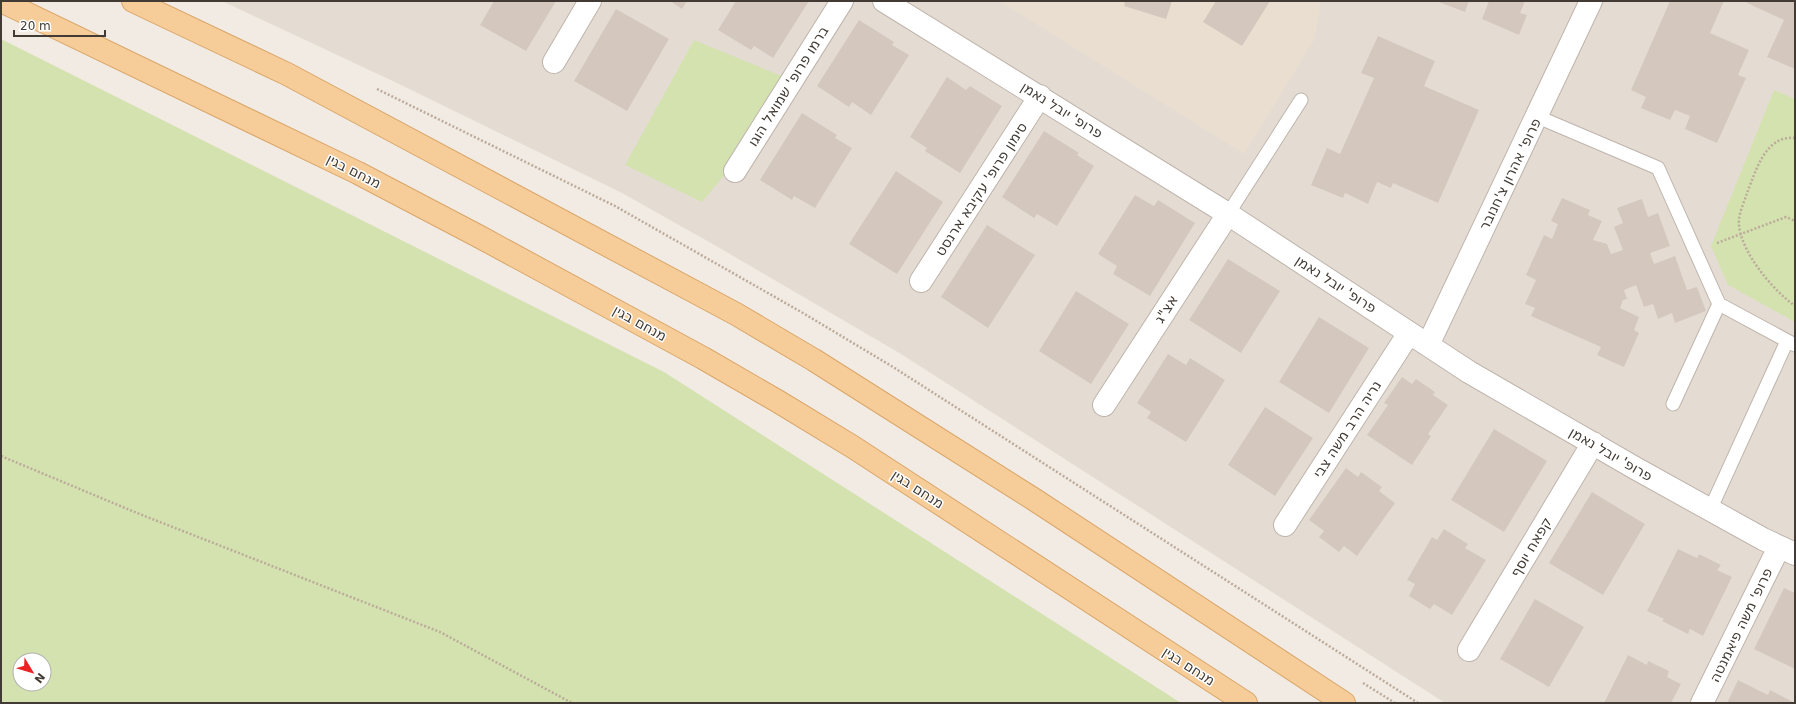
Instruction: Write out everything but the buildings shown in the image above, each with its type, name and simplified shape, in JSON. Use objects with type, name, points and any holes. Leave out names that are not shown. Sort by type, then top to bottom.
[{"type":"main road","points":[[133,1],[287,74],[488,180],[736,314],[814,360],[1036,500],[1344,703]]},
{"type":"main road","name":"מנחם בגין","points":[[6,4],[358,173],[480,237],[703,358],[853,447],[1246,703]]},
{"type":"street","points":[[554,62],[590,1]]},
{"type":"street","name":"ברמו פרופ' שמואל הוגו","points":[[735,171],[842,1]]},
{"type":"street","name":"פרופ' יובל נאמן","points":[[884,1],[1040,96],[1228,214],[1469,372],[1710,510],[1787,550]]},
{"type":"street","name":"פרופ' אהרון צ'חנובר","points":[[1428,346],[1592,1]]},
{"type":"street","name":"סימון פרופ' עקיבא ארנסט","points":[[921,281],[1040,96]]},
{"type":"street","name":"אצ\"ג","points":[[1104,405],[1228,214]]},
{"type":"street","name":"נריה הרב משה צבי","points":[[1285,524],[1409,333]]},
{"type":"street","name":"קפאח יוסף","points":[[1469,650],[1593,443]]},
{"type":"street","name":"פרופ' משה פיאמנטה","points":[[1702,703],[1787,550]]},
{"type":"lane","points":[[1228,214],[1301,100]]},
{"type":"lane","points":[[1538,117],[1658,168],[1719,304],[1791,343],[1710,510]]},
{"type":"lane","points":[[1673,404],[1719,304]]},
{"type":"path","points":[[1795,138],[1788,137],[1778,141],[1759,161],[1740,213],[1739,224],[1744,244],[1763,274],[1784,298],[1795,306]]},
{"type":"path","points":[[1695,250],[1741,235],[1786,217],[1795,220]]},
{"type":"path","points":[[1,456],[137,513],[440,632],[572,703]]},
{"type":"shaded area","points":[[222,1],[1795,1],[1795,703],[1445,703],[901,354],[718,247],[622,193],[399,84]]},
{"type":"shaded area","points":[[999,1],[1320,1],[1320,10],[1314,40],[1244,154]]},
{"type":"green space","points":[[1,39],[664,372],[1181,703],[1,703]]},
{"type":"green space","points":[[694,40],[789,79],[736,161],[702,202],[625,165]]},
{"type":"green space","points":[[1774,90],[1795,99],[1795,322],[1728,285],[1711,246]]}]
